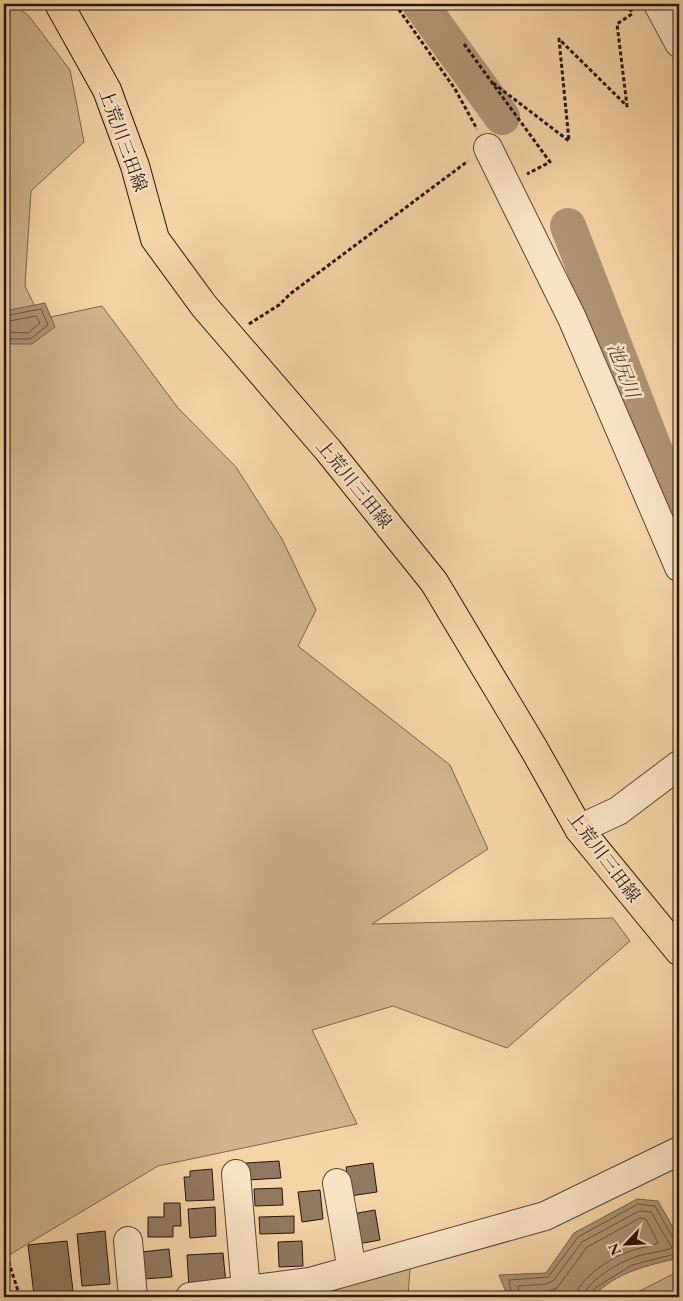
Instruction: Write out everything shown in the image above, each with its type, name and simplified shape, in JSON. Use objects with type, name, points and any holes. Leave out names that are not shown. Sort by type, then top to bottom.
[{"type":"main road","name":"上荒川三田線","points":[[59,4],[107,90],[135,166],[155,239],[204,306],[328,450],[434,582],[534,749],[579,830],[679,951]]},
{"type":"street","points":[[659,4],[679,43]]},
{"type":"street","points":[[488,148],[572,318],[679,567]]},
{"type":"street","points":[[579,830],[618,810],[679,765]]},
{"type":"street","points":[[190,1297],[246,1290],[309,1289],[352,1270],[545,1216],[679,1151]]},
{"type":"street","points":[[236,1174],[246,1290]]},
{"type":"street","points":[[337,1183],[352,1270]]},
{"type":"street","points":[[128,1242],[133,1297]]},
{"type":"path","points":[[229,336],[279,305],[290,294],[436,186],[464,163],[488,148],[455,89],[395,4]]},
{"type":"path","points":[[493,83],[569,141],[559,39],[627,106],[617,24],[632,14],[629,4]]},
{"type":"path","points":[[464,44],[550,162],[506,184]]},
{"type":"path","points":[[4,1230],[7,1236],[7,1257],[20,1297]]},
{"type":"shaded area","points":[[4,4],[11,4],[28,15],[70,70],[84,142],[31,191],[25,286],[41,319],[102,306],[178,408],[236,467],[282,539],[316,610],[298,646],[450,765],[488,849],[372,924],[613,918],[630,941],[507,1048],[393,1006],[312,1030],[357,1124],[158,1166],[4,1258]]},
{"type":"shaded area","points":[[411,1254],[408,1297],[309,1297],[310,1282]]},
{"type":"shaded area","points":[[679,1271],[679,1297],[628,1297]]},
{"type":"water","points":[[45,303],[55,327],[32,344],[4,344],[4,311]]},
{"type":"water","points":[[637,1199],[658,1201],[679,1238],[679,1258],[633,1271],[612,1281],[593,1297],[508,1297],[499,1275],[546,1273],[574,1233]]},
{"type":"building","points":[[279,1161],[281,1178],[248,1180],[246,1163]]},
{"type":"building","points":[[373,1163],[377,1192],[350,1196],[346,1167]]},
{"type":"building","points":[[212,1169],[214,1200],[186,1201],[184,1177],[190,1177],[190,1171]]},
{"type":"building","points":[[282,1188],[283,1205],[255,1206],[254,1189]]},
{"type":"building","points":[[320,1190],[323,1219],[302,1222],[298,1192]]},
{"type":"building","points":[[164,1203],[180,1203],[181,1226],[173,1226],[173,1237],[148,1237],[148,1217],[164,1217]]},
{"type":"building","points":[[215,1207],[216,1236],[190,1238],[188,1209]]},
{"type":"building","points":[[375,1210],[380,1240],[358,1244],[352,1214]]},
{"type":"building","points":[[294,1216],[294,1233],[260,1234],[259,1217]]},
{"type":"building","points":[[105,1231],[110,1284],[82,1286],[77,1234]]},
{"type":"building","points":[[67,1241],[73,1291],[34,1295],[28,1245]]},
{"type":"building","points":[[302,1241],[303,1266],[279,1267],[278,1242]]},
{"type":"building","points":[[169,1249],[172,1277],[143,1279],[141,1252]]},
{"type":"building","points":[[223,1253],[226,1284],[189,1287],[187,1255]]},
{"type":"waterway","name":"池尻川","points":[[420,4],[502,117]]},
{"type":"waterway","name":"池尻川","points":[[568,226],[679,513]]}]
